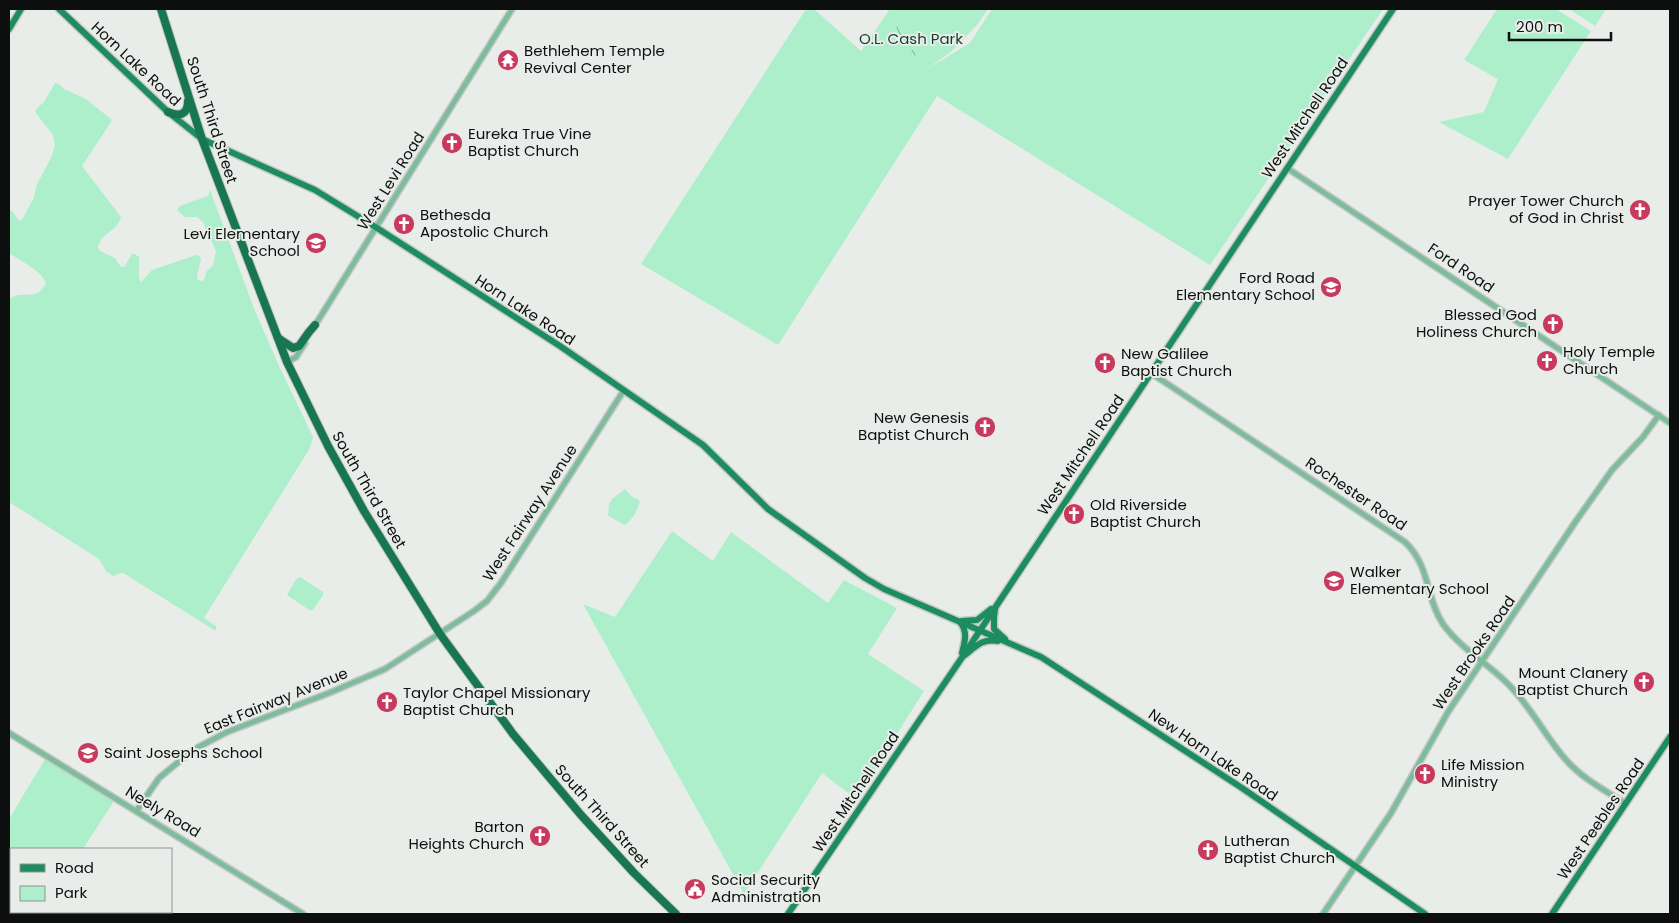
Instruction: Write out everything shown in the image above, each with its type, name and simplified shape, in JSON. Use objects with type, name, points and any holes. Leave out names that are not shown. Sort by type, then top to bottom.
[{"type":"highway","name":"South Third Street","points":[[161,9],[202,139],[277,338],[328,446],[359,503],[440,634],[513,734],[559,790],[634,873],[676,914]]},
{"type":"highway","points":[[168,112],[176,115],[183,114],[188,107],[189,96]]},
{"type":"highway","points":[[277,338],[288,346],[296,347],[316,326]]},
{"type":"main road","points":[[9,29],[21,9]]},
{"type":"main road","name":"Horn Lake Road","points":[[59,9],[168,112],[202,139],[315,190],[377,228],[560,346],[703,445],[768,509],[865,578],[884,589],[980,630]]},
{"type":"main road","name":"West Mitchell Road","points":[[788,914],[961,659],[1393,9]]},
{"type":"main road","points":[[961,659],[966,637],[964,627],[960,621],[974,620],[996,605]]},
{"type":"main road","points":[[996,605],[994,629],[1010,643]]},
{"type":"main road","name":"New Horn Lake Road","points":[[980,630],[1041,657],[1126,712],[1425,914]]},
{"type":"main road","points":[[961,659],[982,641],[991,639],[1010,643]]},
{"type":"main road","name":"West Peebles Road","points":[[1552,914],[1670,737]]},
{"type":"street","name":"West Levi Road","points":[[287,362],[296,357],[316,326],[512,9]]},
{"type":"street","name":"Ford Road","points":[[1287,168],[1670,423]]},
{"type":"street","name":"Rochester Road","points":[[1151,373],[1400,537],[1420,561],[1435,608],[1441,621],[1452,635],[1513,689],[1548,737],[1575,769],[1626,804]]},
{"type":"street","name":"West Fairway Avenue","points":[[440,634],[474,611],[502,583],[624,390]]},
{"type":"street","name":"West Brooks Road","points":[[1323,914],[1391,813],[1448,712],[1609,473],[1649,429],[1659,415]]},
{"type":"street","name":"East Fairway Avenue","points":[[137,810],[160,778],[193,750],[227,732],[377,673],[440,634]]},
{"type":"street","name":"Neely Road","points":[[9,732],[303,914]]},
{"type":"green space","name":"O.L. Cash Park","points":[[806,9],[814,9],[861,51],[890,9],[988,9],[977,25],[952,51],[927,69],[970,43],[992,9],[1383,9],[1210,265],[937,96],[778,345],[641,264]]},
{"type":"green space","points":[[1497,9],[1556,9],[1591,31],[1508,159],[1439,122],[1484,112],[1498,79],[1464,60]]},
{"type":"green space","points":[[1569,9],[1606,9],[1595,26]]},
{"type":"green space","points":[[55,83],[86,99],[111,119],[111,122],[82,166],[121,217],[116,226],[99,243],[98,248],[100,251],[115,258],[121,267],[124,267],[132,254],[139,257],[139,278],[141,282],[152,270],[196,255],[200,256],[197,276],[198,280],[202,281],[205,278],[206,272],[213,265],[216,251],[203,222],[197,217],[185,217],[177,210],[180,206],[208,196],[210,190],[255,311],[313,437],[310,448],[204,618],[216,626],[216,630],[125,574],[121,573],[113,576],[106,571],[99,559],[9,502],[9,299],[14,296],[38,293],[46,283],[40,274],[9,253],[9,210],[13,212],[19,221],[22,220],[34,197],[37,184],[51,158],[55,145],[53,135],[35,112],[44,102]]},
{"type":"green space","points":[[625,489],[640,502],[634,516],[625,525],[608,516],[609,504],[612,499]]},
{"type":"green space","points":[[672,531],[713,561],[731,532],[828,603],[844,580],[897,608],[868,654],[924,691],[856,799],[822,773],[744,894],[583,604],[615,617]]},
{"type":"green space","points":[[300,577],[323,592],[313,610],[309,610],[287,595],[296,579]]},
{"type":"green space","points":[[45,759],[114,801],[84,848],[10,848],[10,913],[70,914],[9,914],[9,819]]},
{"type":"waterway","points":[[897,27],[909,46]]},
{"type":"waterway","points":[[912,50],[915,55]]},
{"type":"place","name":"Bethlehem Temple Revival Center","points":[[508,60]]},
{"type":"place","name":"Eureka True Vine Baptist Church","points":[[452,143]]},
{"type":"place","name":"Prayer Tower Church of God in Christ","points":[[1640,210]]},
{"type":"place","name":"Bethesda Apostolic Church","points":[[404,224]]},
{"type":"place","name":"Levi Elementary School","points":[[316,243]]},
{"type":"place","name":"Ford Road Elementary School","points":[[1331,287]]},
{"type":"place","name":"Blessed God Holiness Church","points":[[1553,324]]},
{"type":"place","name":"Holy Temple Church","points":[[1547,361]]},
{"type":"place","name":"New Galilee Baptist Church","points":[[1105,363]]},
{"type":"place","name":"New Genesis Baptist Church","points":[[985,427]]},
{"type":"place","name":"Old Riverside Baptist Church","points":[[1074,514]]},
{"type":"place","name":"Walker Elementary School","points":[[1334,581]]},
{"type":"place","name":"Mount Clanery Baptist Church","points":[[1644,682]]},
{"type":"place","name":"Taylor Chapel Missionary Baptist Church","points":[[387,702]]},
{"type":"place","name":"Saint Josephs School","points":[[88,753]]},
{"type":"place","name":"Life Mission Ministry","points":[[1425,774]]},
{"type":"place","name":"Barton Heights Church","points":[[540,836]]},
{"type":"place","name":"Lutheran Baptist Church","points":[[1208,850]]},
{"type":"place","name":"Social Security Administration","points":[[695,889]]}]
